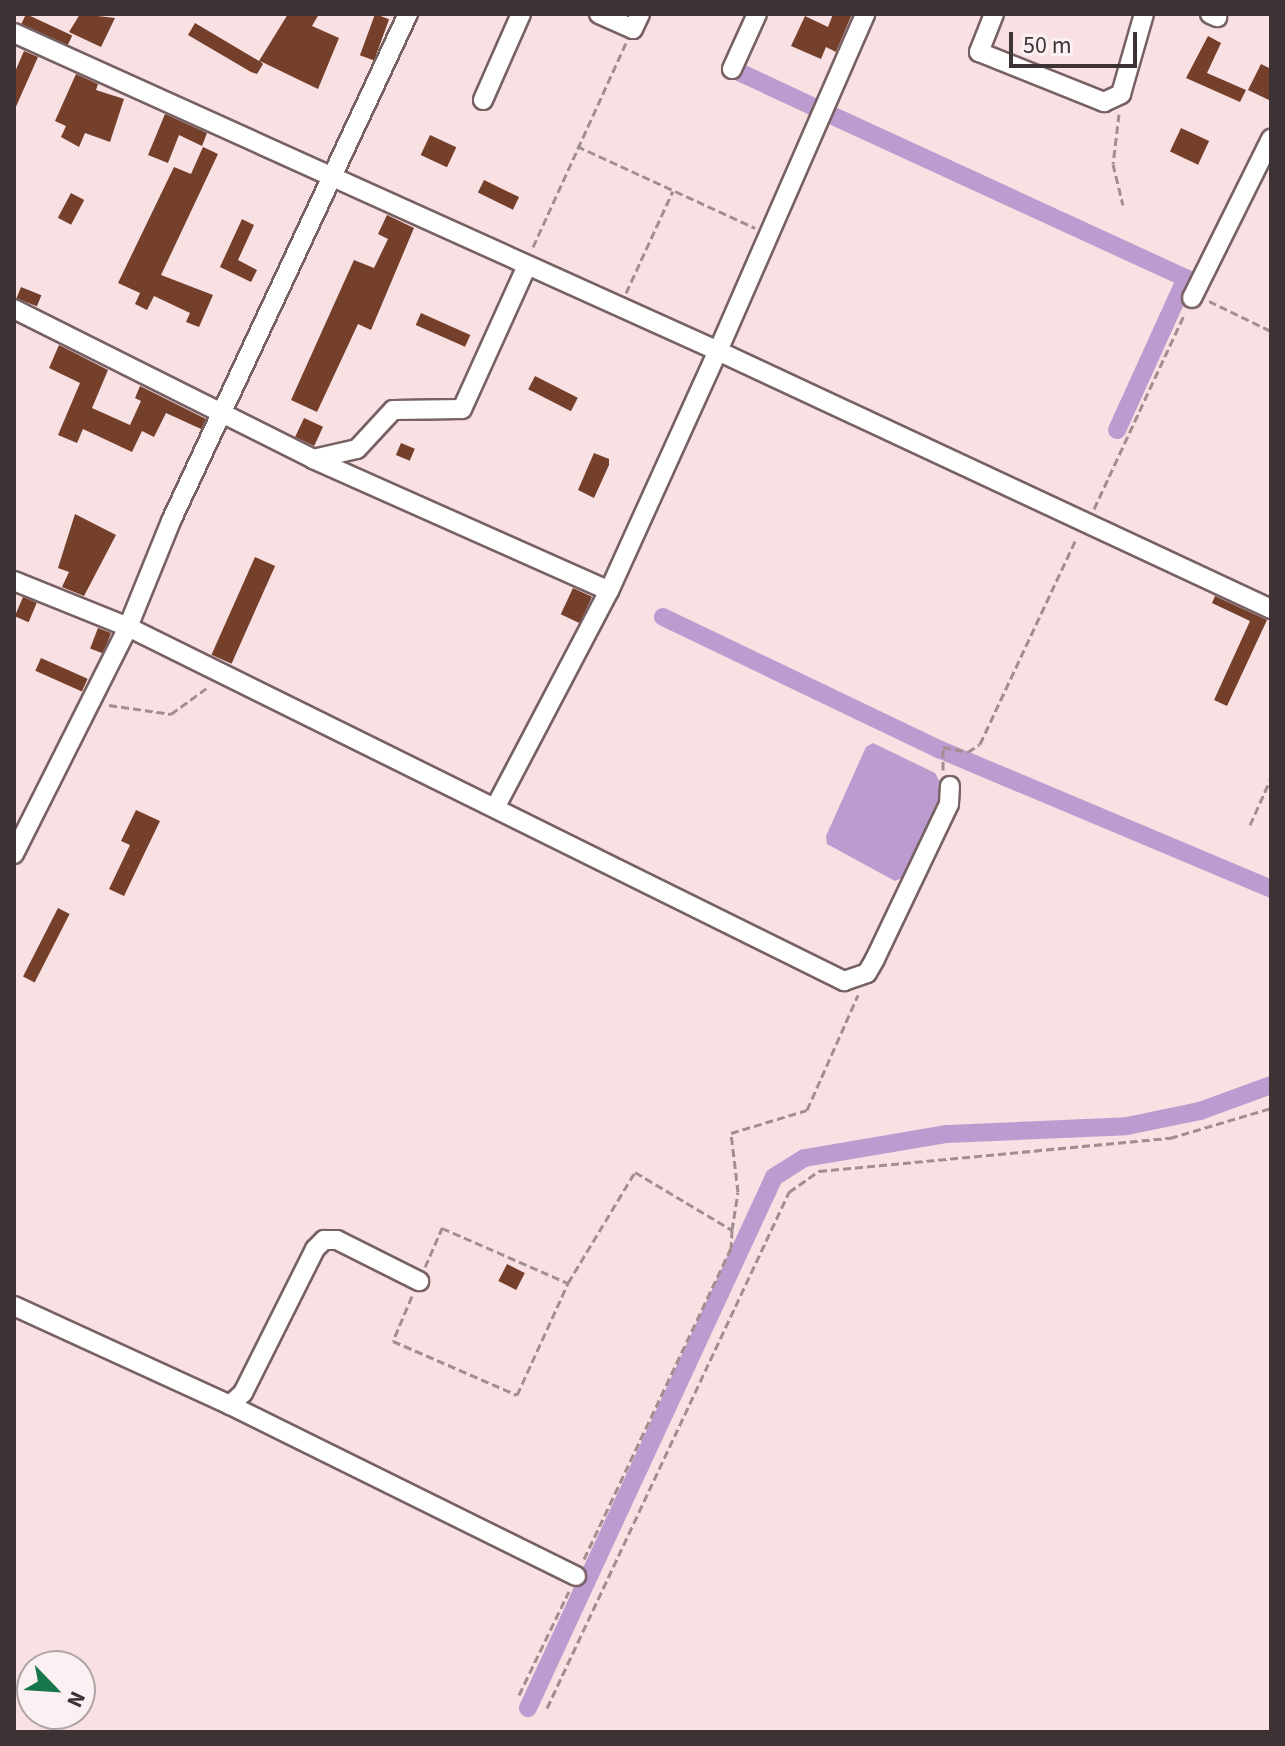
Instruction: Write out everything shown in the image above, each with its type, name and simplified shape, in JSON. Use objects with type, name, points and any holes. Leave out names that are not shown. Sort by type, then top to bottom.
[{"type":"street","points":[[14,854],[128,627],[222,413],[335,178],[408,14]]},
{"type":"street","points":[[483,100],[521,14]]},
{"type":"street","points":[[599,14],[636,21]]},
{"type":"street","points":[[732,69],[757,14]]},
{"type":"street","points":[[496,806],[609,591],[865,14]]},
{"type":"street","points":[[994,14],[979,52],[1104,102],[1121,94],[1144,14]]},
{"type":"street","points":[[14,33],[718,351],[1271,609]]},
{"type":"street","points":[[1193,296],[1263,177],[1271,139]]},
{"type":"street","points":[[313,459],[357,449],[393,410],[462,409],[527,266]]},
{"type":"street","points":[[14,309],[313,459],[609,591]]},
{"type":"street","points":[[14,581],[128,627],[496,806],[832,976],[849,981],[867,973],[949,804],[950,786]]},
{"type":"street","points":[[230,1405],[243,1393],[315,1249],[324,1240],[337,1240],[419,1281]]},
{"type":"street","points":[[14,1306],[230,1405],[576,1576]]},
{"type":"path","points":[[527,266],[577,146],[636,21]]},
{"type":"path","points":[[1121,94],[1113,164],[1123,205]]},
{"type":"path","points":[[577,146],[768,234]]},
{"type":"path","points":[[619,308],[673,191]]},
{"type":"path","points":[[1193,296],[1271,331]]},
{"type":"path","points":[[88,707],[171,714],[214,682],[229,677]]},
{"type":"path","points":[[940,754],[943,747]]},
{"type":"path","points":[[1250,825],[1271,778]]},
{"type":"path","points":[[519,1695],[731,1248],[738,1192],[731,1133],[807,1110],[867,973]]},
{"type":"path","points":[[547,1708],[789,1192],[819,1171],[1170,1138],[1271,1108]]},
{"type":"path","points":[[568,1283],[442,1228],[393,1341],[517,1395],[568,1283],[635,1172],[732,1230]]},
{"type":"shaded area","points":[[873,743],[935,773],[943,788],[941,805],[906,876],[895,881],[827,844],[826,836],[866,747]]},
{"type":"building","points":[[26,14],[72,36],[68,46],[21,24]]},
{"type":"building","points":[[80,14],[115,18],[101,47],[69,32]]},
{"type":"building","points":[[288,14],[319,14],[312,26],[339,38],[318,89],[260,61],[263,64],[257,74],[251,72],[188,35],[195,23],[259,61]]},
{"type":"building","points":[[375,14],[389,19],[374,60],[360,55]]},
{"type":"building","points":[[833,14],[852,14],[836,52],[826,47],[821,59],[791,46],[805,16],[828,27]]},
{"type":"building","points":[[1208,36],[1221,43],[1207,73],[1246,90],[1240,102],[1186,78]]},
{"type":"building","points":[[24,51],[38,57],[14,111],[14,74]]},
{"type":"building","points":[[1261,64],[1271,69],[1271,101],[1248,90]]},
{"type":"building","points":[[76,74],[98,84],[96,90],[124,99],[110,142],[85,133],[79,147],[61,137],[66,126],[55,121]]},
{"type":"building","points":[[165,114],[207,133],[202,146],[179,135],[168,163],[148,155]]},
{"type":"building","points":[[1181,128],[1209,141],[1198,165],[1170,152]]},
{"type":"building","points":[[430,135],[456,147],[447,167],[421,155]]},
{"type":"building","points":[[203,147],[218,154],[161,275],[213,295],[199,327],[186,322],[190,313],[154,296],[147,310],[135,304],[140,293],[118,283],[174,167],[191,174]]},
{"type":"building","points":[[484,180],[519,197],[513,210],[478,193]]},
{"type":"building","points":[[71,193],[84,200],[71,225],[58,218]]},
{"type":"building","points":[[387,215],[414,228],[371,330],[358,324],[317,412],[291,400],[354,260],[374,268],[388,239],[378,234]]},
{"type":"building","points":[[242,219],[254,225],[238,260],[257,270],[251,282],[220,267]]},
{"type":"building","points":[[21,287],[41,295],[37,306],[17,298]]},
{"type":"building","points":[[421,313],[470,335],[465,347],[416,325]]},
{"type":"building","points":[[59,345],[108,370],[92,408],[130,425],[141,401],[135,398],[140,386],[206,419],[201,429],[166,413],[154,437],[142,431],[132,452],[83,429],[77,443],[58,435],[80,383],[49,368]]},
{"type":"building","points":[[535,376],[578,398],[571,411],[528,389]]},
{"type":"building","points":[[304,418],[323,427],[314,446],[295,437]]},
{"type":"building","points":[[401,443],[415,449],[410,461],[396,455]]},
{"type":"building","points":[[594,453],[609,459],[609,465],[594,498],[578,490]]},
{"type":"building","points":[[75,514],[116,535],[84,596],[62,587],[69,572],[58,568]]},
{"type":"building","points":[[255,557],[275,566],[232,664],[211,655]]},
{"type":"building","points":[[573,588],[592,597],[580,623],[561,614]]},
{"type":"building","points":[[1215,596],[1267,620],[1227,706],[1214,700],[1250,621],[1212,603]]},
{"type":"building","points":[[23,597],[37,603],[29,622],[15,616]]},
{"type":"building","points":[[98,628],[111,633],[103,654],[90,649]]},
{"type":"building","points":[[41,658],[88,679],[82,692],[35,671]]},
{"type":"building","points":[[136,810],[160,821],[124,896],[109,889],[130,845],[121,841]]},
{"type":"building","points":[[58,908],[70,914],[35,983],[23,977]]},
{"type":"building","points":[[507,1264],[525,1273],[516,1290],[498,1281]]},
{"type":"waterway","points":[[739,72],[814,107]]},
{"type":"waterway","points":[[831,115],[1186,278],[1117,430]]},
{"type":"waterway","points":[[663,617],[941,750],[1271,889]]},
{"type":"waterway","points":[[528,1708],[774,1177],[805,1158],[947,1134],[1127,1126],[1200,1111],[1271,1085]]}]
